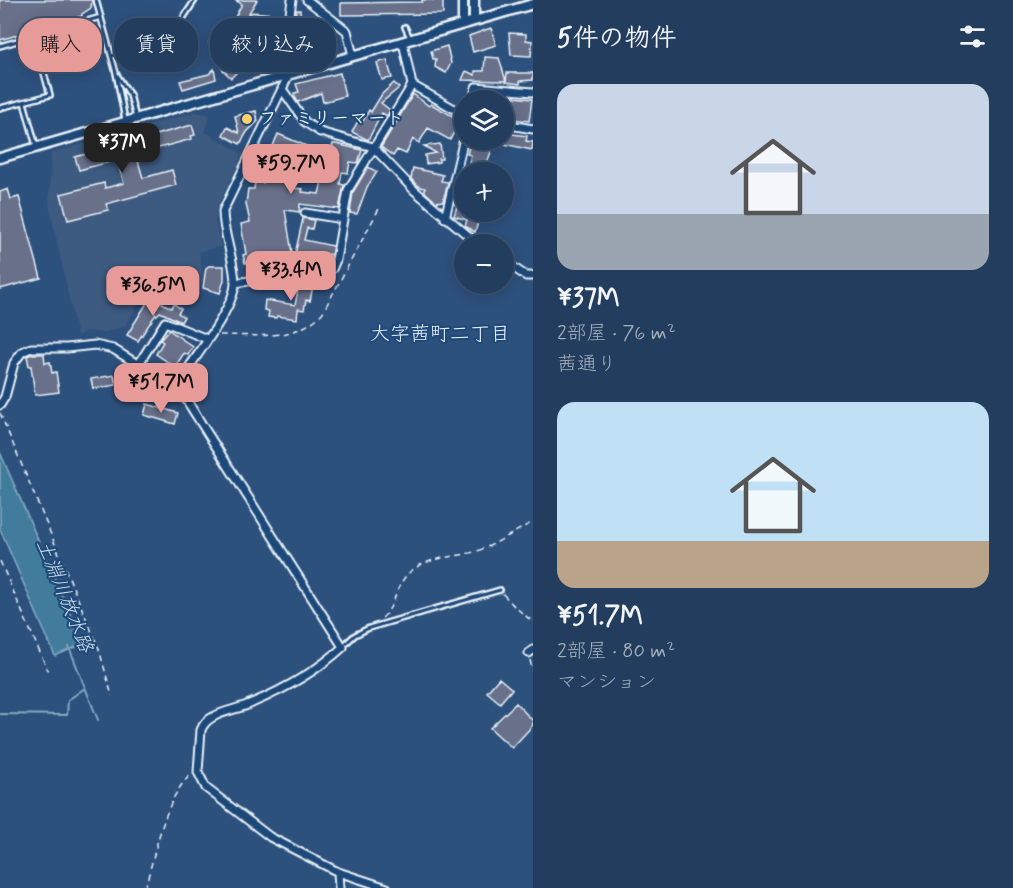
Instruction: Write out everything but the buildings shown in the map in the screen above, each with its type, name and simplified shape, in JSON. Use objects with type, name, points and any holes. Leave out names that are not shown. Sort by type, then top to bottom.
[{"type":"street","points":[[289,18],[292,0]]},
{"type":"street","points":[[307,0],[347,31],[353,56]]},
{"type":"street","points":[[463,0],[464,24]]},
{"type":"street","points":[[474,0],[474,21]]},
{"type":"street","points":[[0,158],[533,4]]},
{"type":"street","points":[[253,17],[265,18]]},
{"type":"street","points":[[235,283],[332,269],[336,260],[348,190],[412,85],[407,40]]},
{"type":"street","points":[[175,387],[227,309],[234,294],[235,283],[223,223],[223,212],[290,72]]},
{"type":"street","points":[[412,85],[454,110]]},
{"type":"street","points":[[475,90],[476,87],[510,90]]},
{"type":"street","points":[[282,89],[304,122],[320,132],[373,147],[414,190],[465,234]]},
{"type":"street","points":[[514,90],[533,92]]},
{"type":"street","points":[[514,126],[533,129]]},
{"type":"street","points":[[445,218],[461,150]]},
{"type":"street","points":[[305,213],[343,219]]},
{"type":"street","points":[[514,268],[526,276],[533,276]]},
{"type":"street","points":[[138,365],[165,322],[208,337]]},
{"type":"street","points":[[0,405],[5,397],[18,356],[31,348],[105,346],[175,387],[188,401],[343,646],[318,668],[302,677],[251,704],[212,717],[201,730],[198,772],[206,788],[251,825],[338,872],[387,888]]},
{"type":"street","points":[[338,872],[339,888]]},
{"type":"lane","points":[[96,0],[112,56],[126,122]]},
{"type":"lane","points":[[112,56],[170,40],[195,0]]},
{"type":"lane","points":[[405,27],[407,40]]},
{"type":"lane","points":[[0,46],[18,41]]},
{"type":"lane","points":[[0,108],[50,95],[44,72]]},
{"type":"lane","points":[[116,73],[130,95],[136,119]]},
{"type":"lane","points":[[24,102],[37,147]]},
{"type":"lane","points":[[343,646],[355,635],[369,628],[500,590]]},
{"type":"path","points":[[208,337],[278,335],[302,329],[316,320],[323,312],[380,207]]},
{"type":"path","points":[[0,412],[99,649],[112,696]]},
{"type":"path","points":[[369,628],[386,614],[399,585],[413,569],[429,561],[482,549],[533,522]]},
{"type":"path","points":[[0,561],[48,670]]},
{"type":"path","points":[[500,590],[533,622]]},
{"type":"path","points":[[531,652],[533,674]]},
{"type":"path","points":[[145,888],[170,807],[190,774],[198,772]]},
{"type":"shaded area","points":[[196,112],[210,115],[205,132],[243,154],[217,208],[215,222],[221,246],[199,252],[204,278],[192,306],[163,293],[146,291],[125,326],[103,333],[86,331],[77,336],[49,204],[51,153]]},
{"type":"shaded area","points":[[0,452],[83,644],[55,656],[0,529]]},
{"type":"waterway","name":"土淵川放水路","points":[[69,647],[98,720]]},
{"type":"waterway","points":[[0,714],[67,715],[68,700],[85,688]]},
{"type":"place","name":"ファミリーマート","points":[[247,119]]},
{"type":"district","name":"大字茜町二丁目","points":[[440,334]]}]
